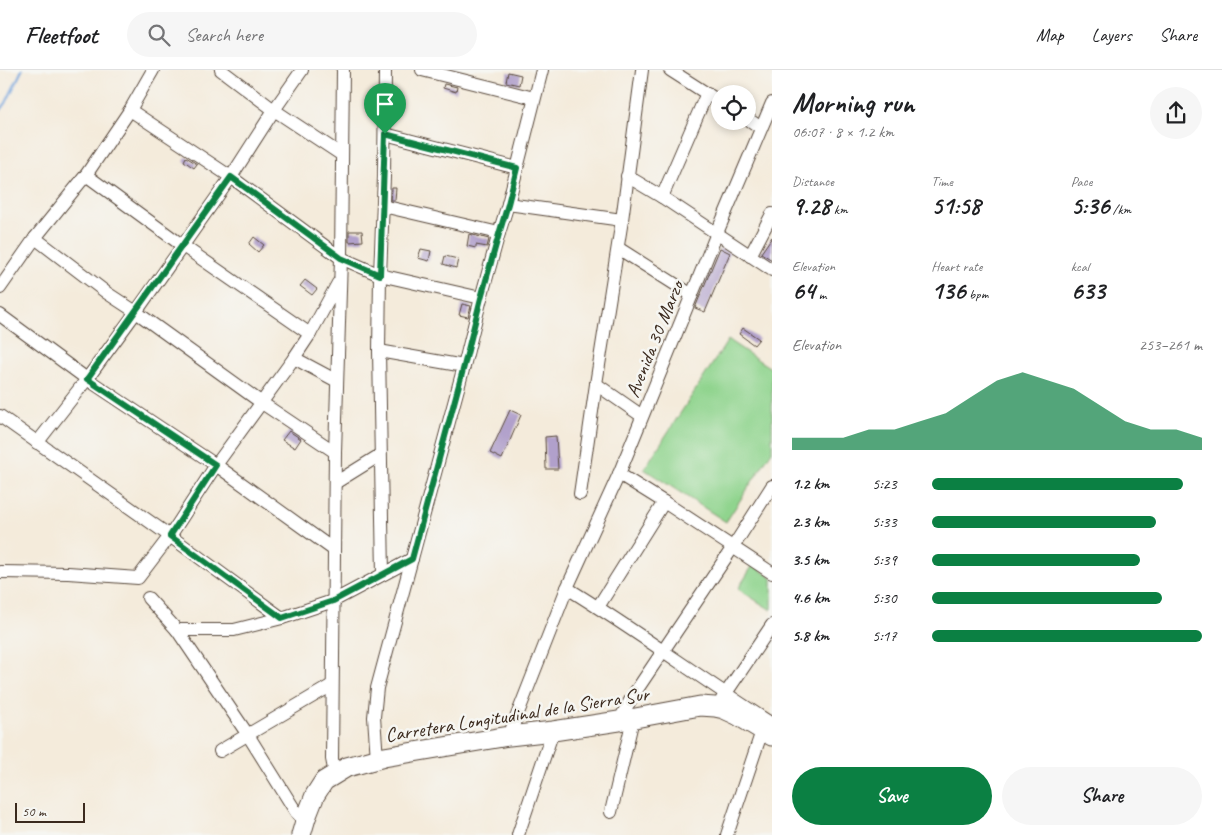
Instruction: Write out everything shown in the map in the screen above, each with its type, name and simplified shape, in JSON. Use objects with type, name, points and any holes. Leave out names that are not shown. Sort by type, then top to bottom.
[{"type":"highway","name":"Carretera Longitudinal de la Sierra Sur","points":[[303,828],[315,795],[324,781],[347,767],[377,759],[509,736],[626,720],[720,701],[724,709],[769,730]]},
{"type":"street","points":[[0,288],[35,238],[86,175],[130,110],[153,70]]},
{"type":"street","points":[[222,70],[274,110],[342,155]]},
{"type":"street","points":[[37,443],[87,379],[183,246],[302,70]]},
{"type":"street","points":[[335,774],[332,759],[332,686],[343,70]]},
{"type":"street","points":[[383,574],[379,351],[385,70]]},
{"type":"street","points":[[422,70],[534,98]]},
{"type":"street","points":[[377,759],[374,717],[377,688],[481,298],[508,204],[542,70]]},
{"type":"street","points":[[580,494],[618,248],[642,70]]},
{"type":"street","points":[[670,70],[711,96]]},
{"type":"street","points":[[662,197],[707,93]]},
{"type":"street","name":"Avenida 30 Marzo","points":[[509,736],[567,588],[619,474],[717,233],[766,122],[772,103]]},
{"type":"street","points":[[130,110],[231,177],[341,258],[380,275],[481,298]]},
{"type":"street","points":[[385,134],[517,168]]},
{"type":"street","points":[[86,175],[183,246],[310,334]]},
{"type":"street","points":[[627,176],[772,270]]},
{"type":"street","points":[[508,204],[622,220]]},
{"type":"street","points":[[383,206],[499,234]]},
{"type":"street","points":[[750,256],[772,214]]},
{"type":"street","points":[[35,238],[107,293],[262,403],[335,452]]},
{"type":"street","points":[[618,248],[692,295]]},
{"type":"street","points":[[0,572],[68,573],[138,578],[170,536],[216,465],[294,358],[340,281]]},
{"type":"street","points":[[0,315],[87,379],[216,465],[334,550]]},
{"type":"street","points":[[379,351],[464,366]]},
{"type":"street","points":[[294,358],[337,381]]},
{"type":"street","points":[[596,384],[642,416]]},
{"type":"street","points":[[0,416],[282,618]]},
{"type":"street","points":[[335,483],[380,455]]},
{"type":"street","points":[[619,474],[772,572]]},
{"type":"street","points":[[611,812],[626,720],[632,697],[772,486]]},
{"type":"street","points":[[598,607],[664,502]]},
{"type":"street","points":[[177,630],[234,630],[282,618],[333,601],[412,559]]},
{"type":"street","points":[[567,588],[663,650],[720,701],[772,625]]},
{"type":"street","points":[[148,598],[177,630],[248,735],[296,812],[303,828]]},
{"type":"street","points":[[220,751],[332,686]]},
{"type":"street","points":[[727,835],[769,730]]},
{"type":"street","points":[[518,835],[553,731]]},
{"type":"green space","points":[[728,340],[772,369],[772,451],[726,522],[644,469]]},
{"type":"green space","points":[[753,565],[772,578],[771,610],[738,589]]},
{"type":"building","points":[[508,72],[521,75],[519,85],[506,82]]},
{"type":"building","points":[[444,84],[457,87],[456,92],[443,88]]},
{"type":"building","points":[[186,157],[197,164],[194,168],[184,161]]},
{"type":"building","points":[[392,188],[396,188],[395,200],[391,200]]},
{"type":"building","points":[[349,231],[362,231],[363,241],[349,242]]},
{"type":"building","points":[[469,234],[489,239],[487,247],[476,245],[476,248],[467,246]]},
{"type":"building","points":[[254,237],[264,245],[258,252],[249,244]]},
{"type":"building","points":[[772,237],[772,260],[761,253]]},
{"type":"building","points":[[720,248],[730,253],[705,312],[695,308]]},
{"type":"building","points":[[421,249],[431,251],[429,261],[418,258]]},
{"type":"building","points":[[445,256],[458,259],[456,268],[443,264]]},
{"type":"building","points":[[305,280],[317,289],[312,295],[300,286]]},
{"type":"building","points":[[462,304],[471,306],[468,317],[459,315]]},
{"type":"building","points":[[743,328],[759,339],[754,345],[739,334]]},
{"type":"building","points":[[510,410],[521,415],[502,459],[490,453]]},
{"type":"building","points":[[289,431],[301,439],[295,448],[282,440]]},
{"type":"building","points":[[556,436],[558,469],[546,469],[545,437]]},
{"type":"waterway","points":[[0,111],[6,103],[22,70]]},
{"type":"route","points":[[385,134],[517,168],[412,559],[333,601],[282,618],[170,536],[216,465],[87,379],[231,177],[341,258],[380,275],[385,134]]}]
